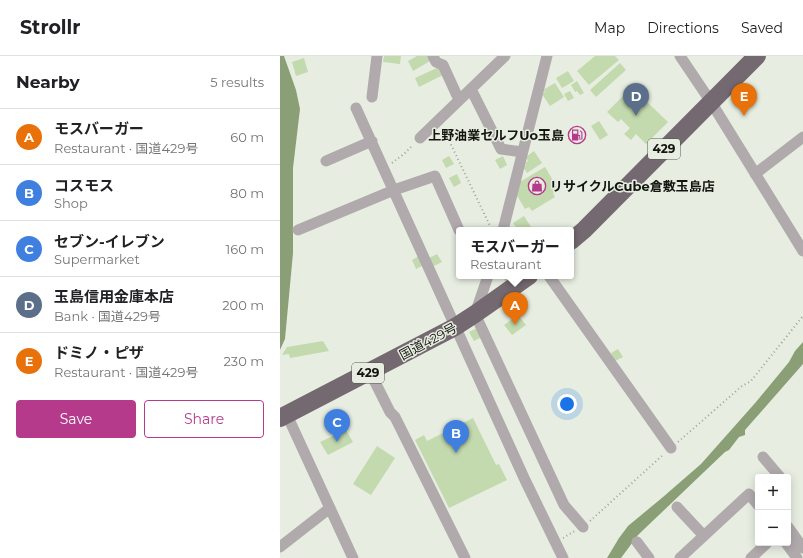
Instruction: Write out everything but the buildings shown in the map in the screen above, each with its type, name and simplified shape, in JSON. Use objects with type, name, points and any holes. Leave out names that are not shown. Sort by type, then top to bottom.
[{"type":"highway","name":"429","points":[[574,238],[757,56]]},
{"type":"highway","name":"国道429号","points":[[284,416],[455,327],[525,279]]},
{"type":"street","points":[[372,97],[377,56]]},
{"type":"street","points":[[433,56],[436,62],[442,64],[459,100]]},
{"type":"street","points":[[420,138],[505,56]]},
{"type":"street","points":[[503,227],[547,56]]},
{"type":"street","points":[[680,56],[711,102],[803,251]]},
{"type":"street","points":[[471,89],[501,149],[522,152]]},
{"type":"street","points":[[356,108],[525,480],[563,558]]},
{"type":"street","points":[[755,174],[803,137]]},
{"type":"street","points":[[326,161],[372,141]]},
{"type":"street","points":[[298,230],[394,190],[435,176],[458,227]]},
{"type":"street","points":[[484,279],[475,314],[564,506],[583,527]]},
{"type":"street","points":[[551,279],[671,448]]},
{"type":"street","points":[[370,372],[390,412],[395,417],[465,558]]},
{"type":"street","points":[[284,416],[353,558]]},
{"type":"street","points":[[763,457],[777,474]]},
{"type":"street","points":[[681,558],[749,494],[755,501]]},
{"type":"street","points":[[677,507],[704,536]]},
{"type":"street","points":[[280,547],[330,508]]},
{"type":"street","points":[[791,531],[803,548]]},
{"type":"street","points":[[636,542],[649,558]]},
{"type":"street","points":[[751,558],[765,546]]},
{"type":"street","points":[[788,546],[797,558]]},
{"type":"path","points":[[438,120],[491,227]]},
{"type":"path","points":[[384,168],[405,153],[420,138]]},
{"type":"path","points":[[555,542],[583,527],[742,386],[751,381],[803,316]]},
{"type":"shaded area","points":[[280,56],[284,56],[296,90],[300,109],[293,168],[293,253],[285,339],[280,350]]},
{"type":"shaded area","points":[[803,342],[803,364],[745,430],[745,435],[739,437],[729,450],[725,452],[638,535],[621,558],[607,558],[628,526],[701,464],[756,402],[789,362],[795,351]]},
{"type":"place","name":"玉島信用金庫本店","points":[[636,116]]},
{"type":"place","name":"ドミノ・ピザ","points":[[744,116]]},
{"type":"place","name":"上野油業セルフUo玉島","points":[[577,135]]},
{"type":"place","name":"リサイクルCube倉敷玉島店","points":[[537,186]]},
{"type":"place","name":"モスバーガー","points":[[515,325]]},
{"type":"place","name":"セブン-イレブン","points":[[337,442]]},
{"type":"place","name":"コスモス","points":[[456,453]]}]
